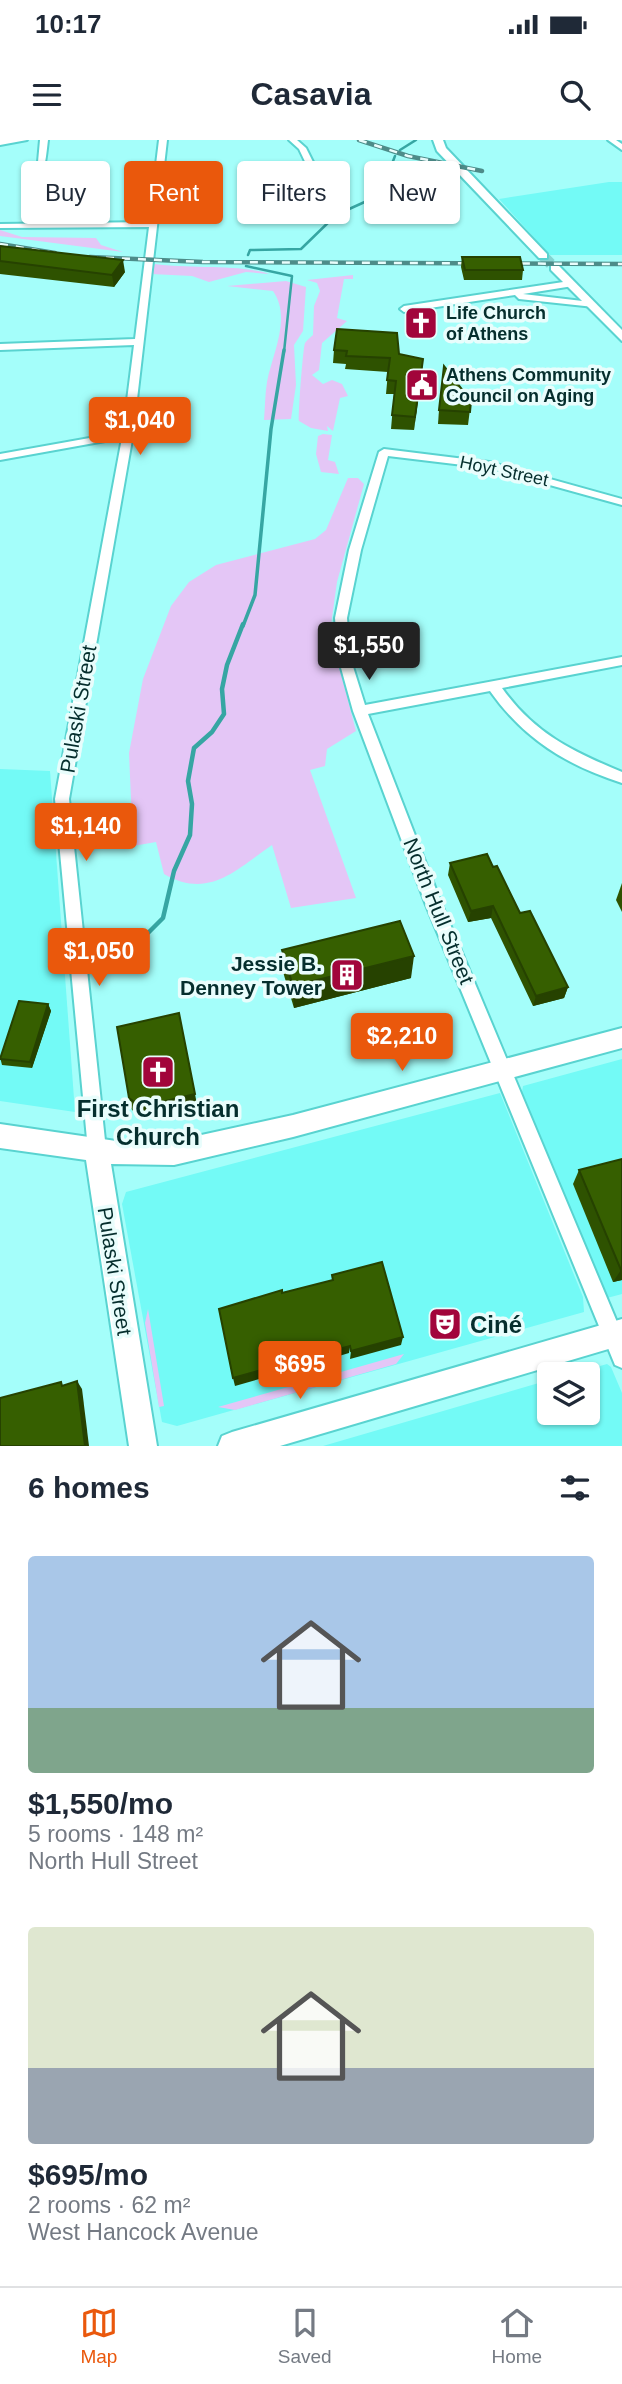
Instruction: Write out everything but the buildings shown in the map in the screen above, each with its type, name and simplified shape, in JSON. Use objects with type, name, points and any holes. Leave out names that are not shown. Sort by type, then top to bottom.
[{"type":"street","points":[[0,142],[22,140]]},
{"type":"street","points":[[42,161],[44,140]]},
{"type":"street","name":"Pulaski Street","points":[[161,161],[163,140]]},
{"type":"street","points":[[293,140],[302,148],[308,161]]},
{"type":"street","points":[[438,140],[441,149],[543,256]]},
{"type":"street","points":[[612,140],[622,148]]},
{"type":"street","points":[[0,226],[154,224]]},
{"type":"street","name":"Pulaski Street","points":[[143,1446],[97,1150],[62,799],[128,434],[154,224]]},
{"type":"street","points":[[555,268],[619,331]]},
{"type":"street","points":[[404,309],[570,284]]},
{"type":"street","points":[[499,293],[591,305]]},
{"type":"street","points":[[0,346],[138,342]]},
{"type":"street","points":[[0,457],[128,434]]},
{"type":"street","name":"Hoyt Street","points":[[384,452],[499,468],[622,502]]},
{"type":"street","name":"North Hull Street","points":[[384,452],[355,550],[341,618],[344,657],[360,711],[434,905],[619,1342]]},
{"type":"street","points":[[360,711],[622,660]]},
{"type":"street","points":[[494,685],[518,720],[543,742],[622,778]]},
{"type":"street","points":[[0,1136],[123,1154],[174,1153],[240,1140],[622,1038]]},
{"type":"street","points":[[232,1446],[619,1342]]},
{"type":"shaded area","points":[[622,182],[622,255],[550,255],[499,199]]},
{"type":"shaded area","points":[[0,230],[22,237],[96,238],[101,245],[123,252],[0,236]]},
{"type":"shaded area","points":[[155,264],[244,269],[269,274],[246,272],[209,282],[192,276],[151,274]]},
{"type":"shaded area","points":[[353,275],[353,279],[344,279],[337,318],[347,321],[322,343],[319,370],[312,375],[323,384],[332,380],[342,384],[348,396],[340,398],[333,431],[327,426],[328,431],[311,428],[299,421],[300,395],[304,348],[313,335],[314,306],[320,291],[317,283],[307,280]]},
{"type":"shaded area","points":[[286,281],[306,287],[303,331],[294,345],[296,385],[291,419],[264,420],[267,382],[281,324],[278,302],[273,291],[227,286]]},
{"type":"shaded area","points":[[332,435],[328,460],[335,462],[339,474],[321,472],[316,454],[318,436]]},
{"type":"shaded area","points":[[348,478],[358,478],[364,484],[337,582],[330,632],[356,731],[327,749],[325,766],[310,770],[356,898],[291,908],[272,845],[234,872],[208,883],[180,881],[164,874],[156,842],[133,846],[129,753],[143,679],[171,606],[189,582],[216,565],[315,539],[326,530]]},
{"type":"shaded area","points":[[0,769],[50,771],[75,1112],[0,1101]]},
{"type":"shaded area","points":[[622,1059],[622,1294],[607,1298],[522,1092],[523,1086]]},
{"type":"shaded area","points":[[500,1093],[583,1297],[584,1312],[177,1426],[162,1422],[122,1204],[126,1192]]},
{"type":"shaded area","points":[[148,1309],[164,1406],[159,1407],[145,1323]]},
{"type":"shaded area","points":[[404,1354],[396,1364],[235,1410],[218,1407]]},
{"type":"shaded area","points":[[607,1364],[611,1367],[622,1393],[622,1446],[323,1446],[537,1384],[537,1425],[600,1425],[600,1366]]},
{"type":"waterway","points":[[400,150],[416,140]]},
{"type":"waterway","points":[[248,255],[250,250],[301,249],[336,215],[380,195],[395,156]]},
{"type":"waterway","points":[[246,266],[292,276],[284,352]]},
{"type":"waterway","points":[[243,626],[255,595],[271,429],[284,350]]},
{"type":"waterway","points":[[138,943],[163,918],[174,871],[190,835],[192,804],[188,781],[194,748],[212,732],[224,714],[222,689],[227,665],[243,624]]},
{"type":"tunnel","points":[[543,256],[555,268]]},
{"type":"railway","points":[[359,140],[408,156],[482,171]]},
{"type":"railway","points":[[0,244],[55,253]]},
{"type":"railway","points":[[90,257],[203,262],[622,264]]},
{"type":"place","name":"Life Church of Athens","points":[[421,323]]},
{"type":"place","name":"Athens Community Council on Aging","points":[[422,385]]},
{"type":"place","name":"Jessie B. Denney Tower","points":[[347,975]]},
{"type":"place","name":"First Christian Church","points":[[158,1072]]},
{"type":"place","name":"Ciné","points":[[445,1324]]}]
